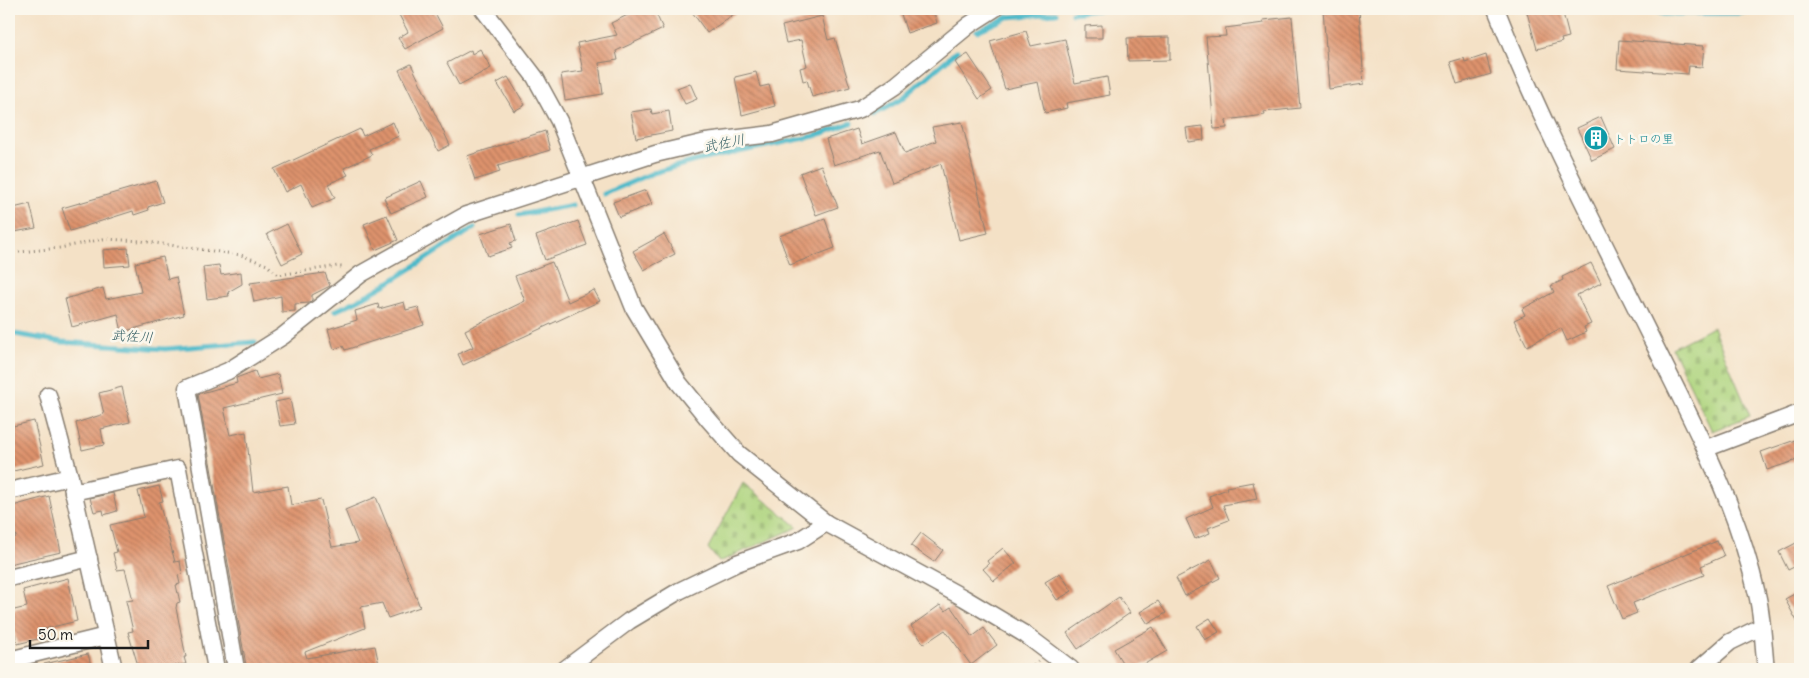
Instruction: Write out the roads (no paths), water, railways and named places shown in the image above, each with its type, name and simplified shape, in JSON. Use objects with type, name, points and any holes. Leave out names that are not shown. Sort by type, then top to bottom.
[{"type":"street","points":[[483,9],[535,77],[559,122],[583,177],[634,308],[679,383],[740,454],[826,523],[964,598],[1026,635],[1071,669]]},
{"type":"street","points":[[236,669],[187,388],[228,371],[284,336],[361,274],[466,215],[583,177],[689,146],[772,134],[860,108],[895,86],[969,25],[994,9]]},
{"type":"street","points":[[1496,9],[1516,60],[1580,194],[1707,448],[1731,503],[1758,596],[1766,669]]},
{"type":"street","points":[[48,395],[72,485],[114,669]]},
{"type":"street","points":[[1707,448],[1800,413]]},
{"type":"street","points":[[9,491],[72,485],[178,469],[216,669]]},
{"type":"street","points":[[565,669],[629,621],[679,591],[737,563],[798,541],[826,523]]},
{"type":"street","points":[[9,578],[89,558]]},
{"type":"street","points":[[1699,669],[1730,642],[1761,627]]},
{"type":"street","points":[[9,660],[106,636]]},
{"type":"waterway","name":"武佐川","points":[[1072,13],[1105,9]]},
{"type":"waterway","name":"武佐川","points":[[1648,9],[1663,14],[1742,13],[1753,9]]},
{"type":"waterway","name":"武佐川","points":[[977,31],[1008,17],[1056,13]]},
{"type":"waterway","name":"武佐川","points":[[875,114],[903,98],[957,51]]},
{"type":"waterway","name":"武佐川","points":[[604,194],[653,173],[695,161],[815,136],[851,123]]},
{"type":"waterway","name":"武佐川","points":[[519,215],[573,205]]},
{"type":"waterway","name":"武佐川","points":[[335,311],[371,293],[474,228]]},
{"type":"waterway","name":"武佐川","points":[[9,333],[62,342],[165,349],[255,342]]},
{"type":"place","name":"トトロの里","points":[[1596,138]]}]
